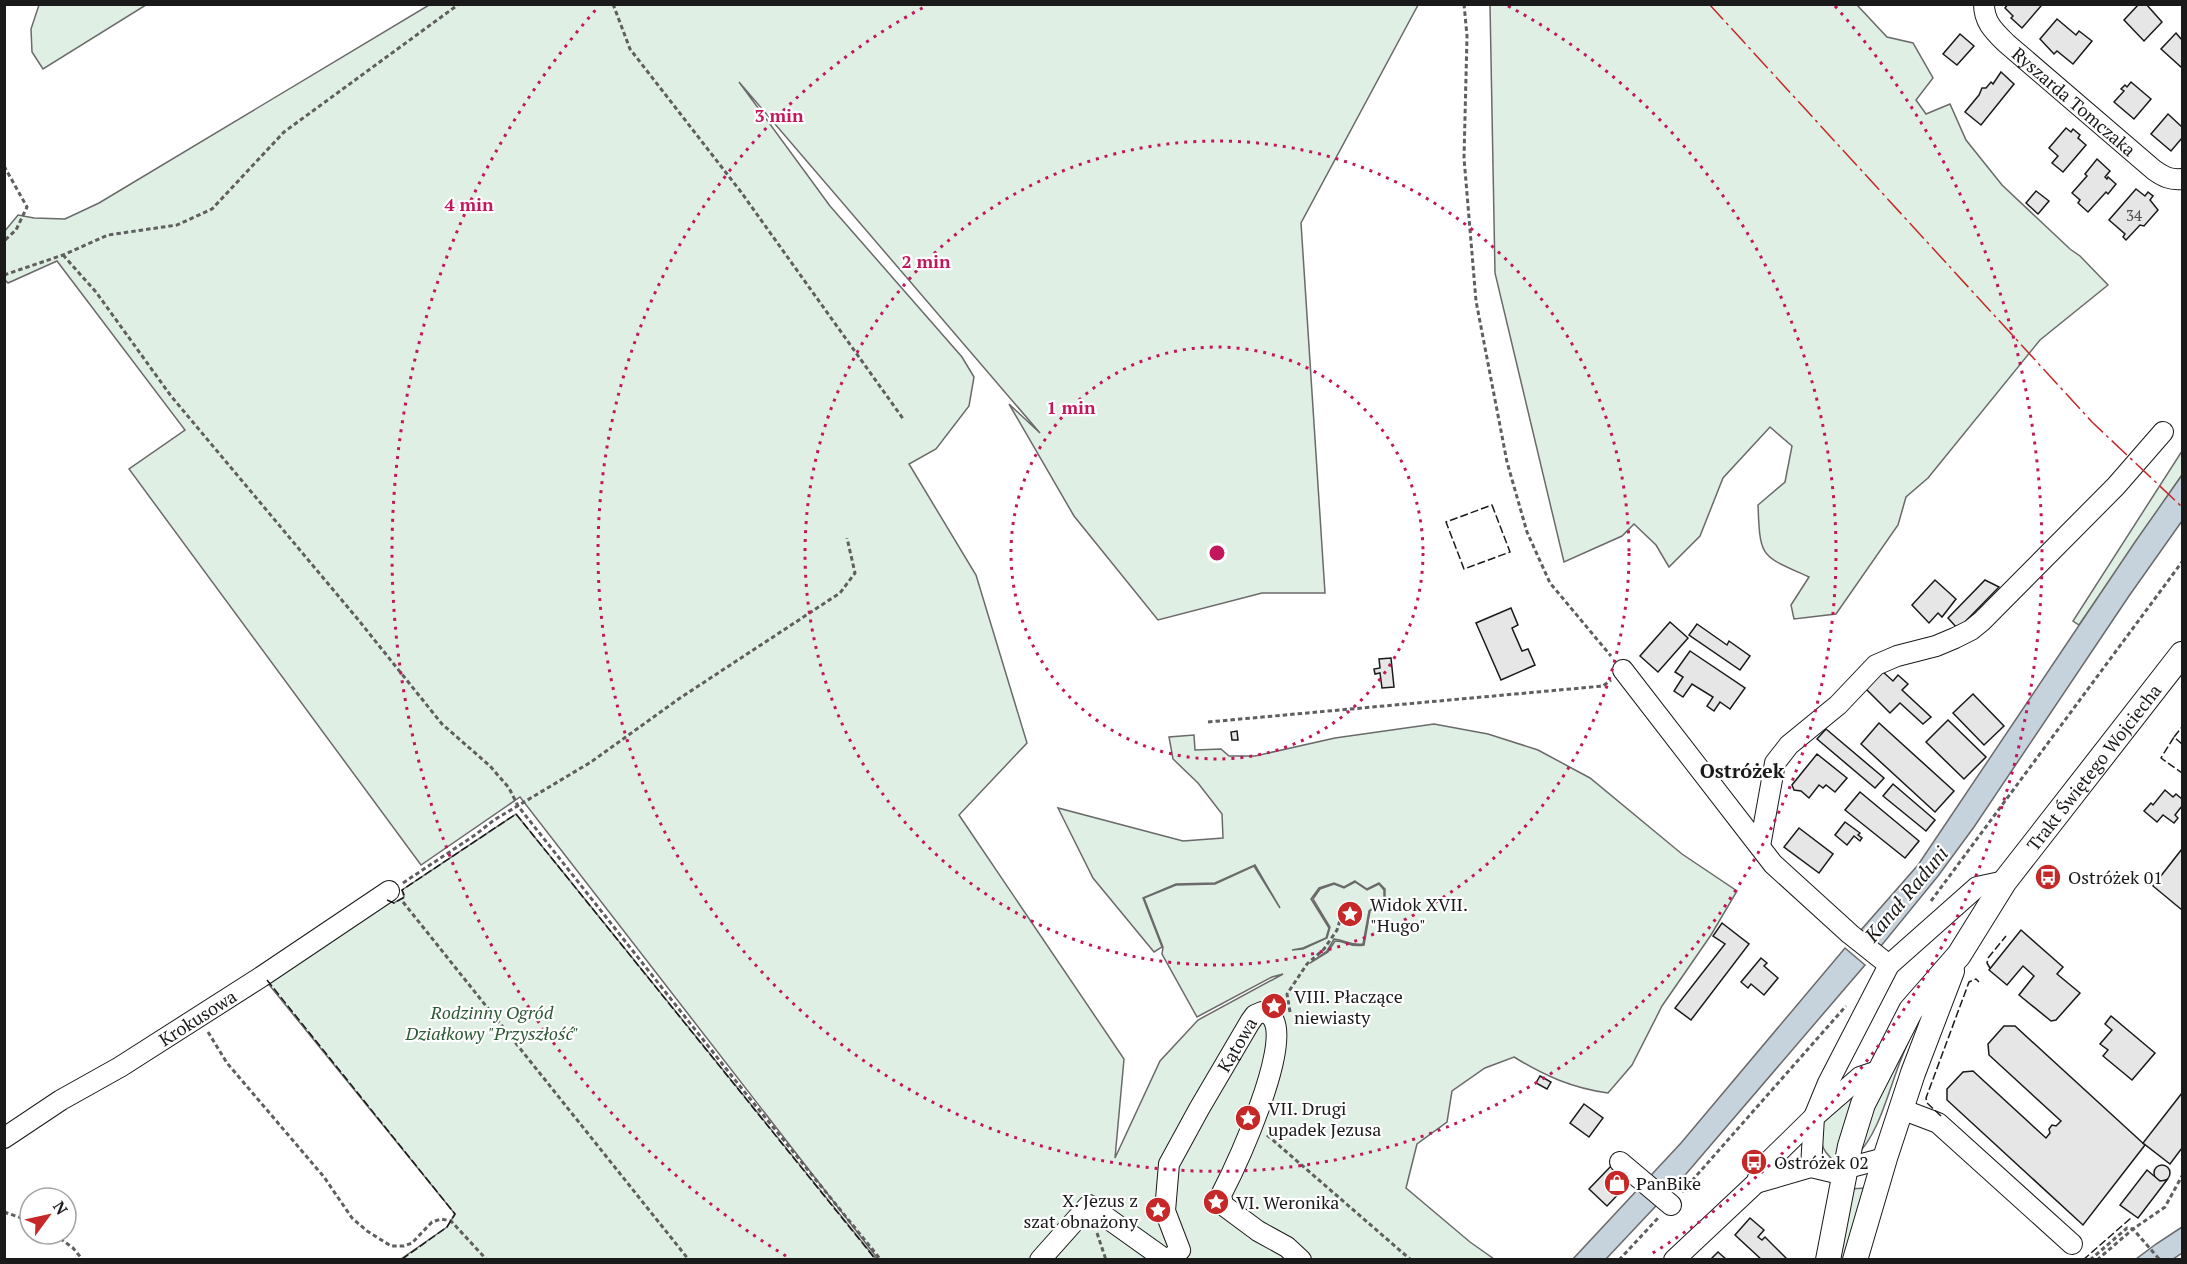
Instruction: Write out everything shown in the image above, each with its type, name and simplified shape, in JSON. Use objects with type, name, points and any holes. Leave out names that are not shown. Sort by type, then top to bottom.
[{"type":"main road","name":"Trakt Świętego Wojciecha","points":[[1828,1260],[1845,1169],[1863,1104],[1911,1010],[1959,955],[2005,881],[2182,654]]},
{"type":"main road","name":"Trakt Świętego Wojciecha","points":[[1855,1260],[1901,1108],[1959,955]]},
{"type":"street","name":"Ryszarda Tomczaka","points":[[1984,4],[1989,26],[2006,43],[2154,170],[2172,179],[2182,179]]},
{"type":"street","points":[[1760,846],[1775,763],[1789,745],[1838,705],[1876,665],[1955,638],[1982,621],[2116,486],[2163,432]]},
{"type":"street","points":[[1623,670],[1779,870],[1850,934],[1884,961]]},
{"type":"street","points":[[1811,1167],[1814,1117],[1884,961],[1977,887],[2005,881]]},
{"type":"street","name":"Krokusowa","points":[[4,1138],[61,1100],[120,1067],[190,1021],[395,895]]},
{"type":"street","name":"Kątowa","points":[[1040,1260],[1089,1205],[1167,1260],[1180,1250],[1165,1211],[1169,1164],[1255,1015],[1262,1012],[1273,1019],[1277,1038],[1272,1067],[1236,1167],[1221,1195],[1223,1205],[1258,1231],[1287,1247],[1301,1260]]},
{"type":"street","points":[[1674,1260],[1756,1184],[1763,1167],[1814,1117],[1860,1077],[1878,1071]]},
{"type":"street","points":[[1901,1108],[1938,1123],[2072,1244]]},
{"type":"street","points":[[1756,1184],[1811,1167],[1832,1172],[1885,1158]]},
{"type":"street","points":[[1620,1162],[1667,1202]]},
{"type":"path","points":[[4,275],[63,255],[108,235],[177,225],[212,209],[284,132],[459,4]]},
{"type":"path","points":[[614,4],[630,49],[741,192],[904,420]]},
{"type":"path","points":[[1208,722],[1603,686],[1623,670],[1578,620],[1550,583],[1527,532],[1507,462],[1476,300],[1464,158],[1467,36],[1464,4]]},
{"type":"path","points":[[4,166],[27,207],[16,230],[4,241]]},
{"type":"path","points":[[63,255],[96,292],[171,396],[442,724],[490,766],[509,788],[518,806],[881,1260]]},
{"type":"path","points":[[689,1260],[395,895],[494,820],[591,762],[681,698],[840,592],[855,573],[847,538]]},
{"type":"path","points":[[1954,871],[2182,562]]},
{"type":"path","points":[[1273,1019],[1288,1018],[1291,1010],[1287,994],[1307,964],[1324,949],[1330,940],[1344,906]]},
{"type":"path","points":[[1619,1260],[1667,1202],[1850,1001]]},
{"type":"path","points":[[190,1021],[205,1028],[228,1063],[324,1178],[352,1218],[367,1231],[391,1246],[404,1246],[412,1243],[432,1222],[441,1219],[451,1221],[487,1260]]},
{"type":"path","points":[[1253,1123],[1411,1260]]},
{"type":"path","points":[[2097,1260],[2165,1207],[2182,1176]]},
{"type":"path","points":[[2090,1260],[2127,1228],[2134,1231],[2160,1260]]},
{"type":"path","points":[[70,1246],[82,1260]]},
{"type":"green space","points":[[39,4],[146,5],[43,69],[32,52],[31,29]]},
{"type":"green space","points":[[429,5],[1418,5],[1301,223],[1325,593],[1262,593],[1158,620],[1074,516],[1009,404],[1040,433],[739,82],[830,206],[962,357],[974,377],[969,406],[936,449],[909,464],[976,575],[1027,743],[959,815],[1124,1059],[1115,1158],[1160,1061],[1198,1020],[1283,974],[1272,977],[1197,1017],[1162,954],[1163,947],[1144,898],[1176,885],[1215,884],[1254,866],[1280,908],[1255,865],[1215,883],[1176,884],[1143,898],[1162,947],[1154,952],[1093,878],[1058,808],[1183,841],[1223,838],[1222,814],[1198,783],[1173,759],[1169,737],[1194,735],[1195,750],[1221,749],[1229,756],[1255,756],[1335,738],[1434,724],[1488,734],[1538,750],[1590,778],[1682,854],[1737,891],[1711,935],[1662,1006],[1632,1065],[1608,1093],[1582,1088],[1559,1080],[1514,1057],[1485,1068],[1452,1091],[1447,1122],[1417,1144],[1406,1188],[1470,1242],[1494,1259],[878,1259],[520,797],[421,865],[129,469],[185,430],[57,261],[8,283],[5,280],[4,232],[18,215],[65,219],[99,203]],"holes":[[[1355,881],[1367,889],[1379,883],[1385,889],[1385,900],[1370,911],[1364,945],[1355,946],[1335,941],[1328,952],[1310,963],[1327,951],[1334,939],[1363,944],[1369,911],[1384,899],[1384,890],[1379,884],[1367,890],[1355,882],[1344,888],[1334,884],[1320,889],[1313,899],[1330,927],[1327,938],[1303,949],[1292,950],[1326,938],[1329,928],[1311,899],[1319,888],[1334,883],[1344,887]]]},
{"type":"green space","points":[[1490,5],[1857,5],[1887,37],[1913,43],[1933,78],[1916,100],[1926,114],[1950,104],[1966,140],[2002,185],[2080,256],[2108,285],[2040,340],[1928,478],[1906,497],[1898,525],[1836,614],[1794,619],[1791,605],[1809,577],[1772,559],[1762,546],[1758,505],[1785,482],[1792,446],[1770,427],[1723,478],[1700,536],[1669,567],[1656,545],[1634,524],[1622,536],[1564,562],[1495,273]]},
{"type":"green space","points":[[2182,451],[2182,475],[2079,625],[2073,621]]},
{"type":"green space","name":"Rodzinny Ogród Działkowy \"Przyszłość\"","points":[[516,814],[876,1259],[401,1259],[447,1227],[455,1214],[266,981],[387,900],[394,903],[404,897],[402,890]]},
{"type":"green space","points":[[1931,994],[1905,1049],[1878,1123],[1856,1156],[1867,1116]]},
{"type":"green space","points":[[1855,1093],[1835,1161],[1823,1148],[1822,1125],[1831,1112]]},
{"type":"green space","points":[[1866,1188],[1846,1259],[1835,1260],[1849,1189]]},
{"type":"water","name":"Kanał Raduni","points":[[2182,475],[2182,521],[1974,827],[1938,876],[1881,946],[1861,930],[1918,865]]},
{"type":"water","points":[[1845,948],[1865,965],[1686,1174],[1606,1259],[1572,1260],[1681,1143]]},
{"type":"water","points":[[2182,1227],[2182,1253],[2173,1259],[2136,1259],[2156,1244]]},
{"type":"building","points":[[2008,4],[2040,4],[2041,6],[2022,28],[2011,18],[2013,16],[2005,8]]},
{"type":"building","points":[[2139,4],[2146,4],[2162,22],[2144,41],[2124,20]]},
{"type":"building","points":[[2057,19],[2076,35],[2079,31],[2092,41],[2073,64],[2057,51],[2054,54],[2040,39]]},
{"type":"building","points":[[2176,33],[2182,40],[2181,67],[2161,49]]},
{"type":"building","points":[[1960,34],[1974,46],[1957,65],[1943,54]]},
{"type":"building","points":[[2001,72],[2014,84],[1981,125],[1965,112],[1982,88],[1986,88],[1991,82],[1993,84]]},
{"type":"building","points":[[2131,82],[2151,99],[2134,119],[2114,102],[2124,91],[2121,89],[2125,85],[2127,87]]},
{"type":"building","points":[[2168,114],[2182,127],[2182,138],[2171,151],[2151,134]]},
{"type":"building","points":[[2066,128],[2071,132],[2073,129],[2086,145],[2063,172],[2052,163],[2058,156],[2049,148]]},
{"type":"building","points":[[2097,159],[2110,171],[2105,177],[2116,184],[2088,212],[2078,203],[2080,200],[2072,193],[2087,176],[2085,174]]},
{"type":"building","points":[[2136,189],[2145,196],[2148,192],[2153,196],[2150,200],[2158,210],[2144,226],[2140,225],[2126,240],[2123,237],[2125,234],[2109,220]]},
{"type":"building","points":[[2036,191],[2049,201],[2038,214],[2026,203]]},
{"type":"building","points":[[1935,580],[1956,599],[1942,617],[1938,613],[1929,623],[1912,605]]},
{"type":"building","points":[[1985,580],[1999,587],[1958,629],[1948,618]]},
{"type":"building","points":[[1511,608],[1518,625],[1512,628],[1522,651],[1528,649],[1535,665],[1501,680],[1476,623]]},
{"type":"building","points":[[1670,622],[1688,638],[1658,672],[1640,656]]},
{"type":"building","points":[[1697,624],[1727,645],[1729,641],[1750,656],[1740,670],[1689,635]]},
{"type":"building","points":[[1690,651],[1745,688],[1730,709],[1720,702],[1714,711],[1707,706],[1713,697],[1692,684],[1683,697],[1674,691],[1683,677],[1675,672]]},
{"type":"building","points":[[1391,658],[1394,687],[1382,688],[1380,673],[1375,674],[1374,669],[1380,668],[1379,659]]},
{"type":"building","points":[[1883,672],[1893,681],[1898,675],[1908,684],[1902,690],[1931,717],[1923,724],[1900,703],[1890,713],[1866,689]]},
{"type":"building","points":[[1973,694],[2004,726],[1984,745],[1953,713]]},
{"type":"building","points":[[1948,720],[1986,757],[1964,779],[1926,742]]},
{"type":"building","points":[[1879,723],[1954,791],[1935,812],[1861,744]]},
{"type":"building","points":[[1826,729],[1884,778],[1875,788],[1817,739]]},
{"type":"building","points":[[1237,731],[1238,740],[1232,740],[1231,732]]},
{"type":"building","points":[[1817,754],[1847,778],[1835,792],[1826,785],[1823,788],[1819,785],[1809,798],[1801,791],[1794,790],[1792,785]]},
{"type":"building","points":[[1893,784],[1935,820],[1926,831],[1883,796]]},
{"type":"building","points":[[2165,790],[2173,797],[2176,794],[2182,799],[2182,806],[2175,815],[2178,818],[2174,823],[2163,815],[2157,822],[2144,811],[2151,803],[2153,805]]},
{"type":"building","points":[[1860,792],[1919,841],[1905,858],[1845,810]]},
{"type":"building","points":[[1845,822],[1860,833],[1858,835],[1862,838],[1860,841],[1854,836],[1847,845],[1835,835]]},
{"type":"building","points":[[1799,828],[1833,854],[1819,873],[1784,847]]},
{"type":"building","points":[[2182,849],[2182,910],[2153,886]]},
{"type":"building","points":[[1722,923],[1749,944],[1691,1020],[1675,1008],[1725,944],[1713,936]]},
{"type":"building","points":[[2021,930],[2063,967],[2057,974],[2080,993],[2056,1020],[2051,1021],[2019,995],[2034,976],[2023,966],[2007,985],[1989,970]]},
{"type":"building","points":[[1761,958],[1767,963],[1764,966],[1778,978],[1764,995],[1751,984],[1748,988],[1741,982]]},
{"type":"building","points":[[2111,1016],[2155,1053],[2132,1080],[2103,1056],[2108,1050],[2100,1044],[2112,1030],[2105,1024]]},
{"type":"building","points":[[2004,1026],[2015,1026],[2145,1145],[2083,1225],[1947,1100],[1947,1089],[1963,1072],[1973,1071],[2046,1138],[2052,1125],[2056,1126],[2061,1121],[1989,1055],[1988,1044]]},
{"type":"building","points":[[1540,1076],[1551,1082],[1547,1089],[1536,1083]]},
{"type":"building","points":[[2182,1093],[2182,1148],[2170,1164],[2143,1143]]},
{"type":"building","points":[[1584,1104],[1603,1118],[1589,1137],[1570,1123]]},
{"type":"building","points":[[1612,1165],[1630,1182],[1607,1206],[1589,1189]]},
{"type":"building","points":[[2159,1165],[2165,1165],[2170,1173],[2168,1179],[2159,1181],[2154,1176],[2154,1170]]},
{"type":"building","points":[[2147,1170],[2160,1181],[2167,1180],[2138,1218],[2120,1205]]},
{"type":"building","points":[[1750,1218],[1764,1230],[1758,1237],[1762,1240],[1765,1237],[1788,1260],[1762,1260],[1735,1235]]},
{"type":"building","points":[[1718,1252],[1727,1260],[1710,1260]]},
{"type":"fence","points":[[1492,505],[1510,552],[1464,569],[1446,522],[1492,505]]},
{"type":"fence","points":[[2174,737],[2182,727]]},
{"type":"fence","points":[[2182,744],[2174,737],[2161,758],[2182,773]]},
{"type":"fence","points":[[387,900],[394,903],[405,897],[402,890],[516,814],[876,1260]]},
{"type":"fence","points":[[1990,968],[1987,963],[1988,958],[2006,936]]},
{"type":"fence","points":[[1941,1116],[1927,1103],[1926,1098],[1969,982],[1976,979],[1979,982]]},
{"type":"fence","points":[[267,980],[455,1214],[447,1227],[401,1260]]},
{"type":"fence","points":[[2083,1260],[2131,1218]]},
{"type":"power","points":[[1709,4],[2092,422],[2182,507]]},
{"type":"place","name":"Ostróżek 01","points":[[2048,877]]},
{"type":"place","name":"Widok XVII. \"Hugo\"","points":[[1350,914]]},
{"type":"place","name":"VIII. Płaczące niewiasty","points":[[1274,1006]]},
{"type":"place","name":"VII. Drugi upadek Jezusa","points":[[1248,1118]]},
{"type":"place","name":"Ostróżek 02","points":[[1754,1162]]},
{"type":"place","name":"PanBike","points":[[1617,1183]]},
{"type":"place","name":"VI. Weronika","points":[[1216,1202]]},
{"type":"place","name":"X. Jezus z szat obnażony","points":[[1158,1210]]},
{"type":"district","name":"Ostróżek","points":[[1742,770]]}]
